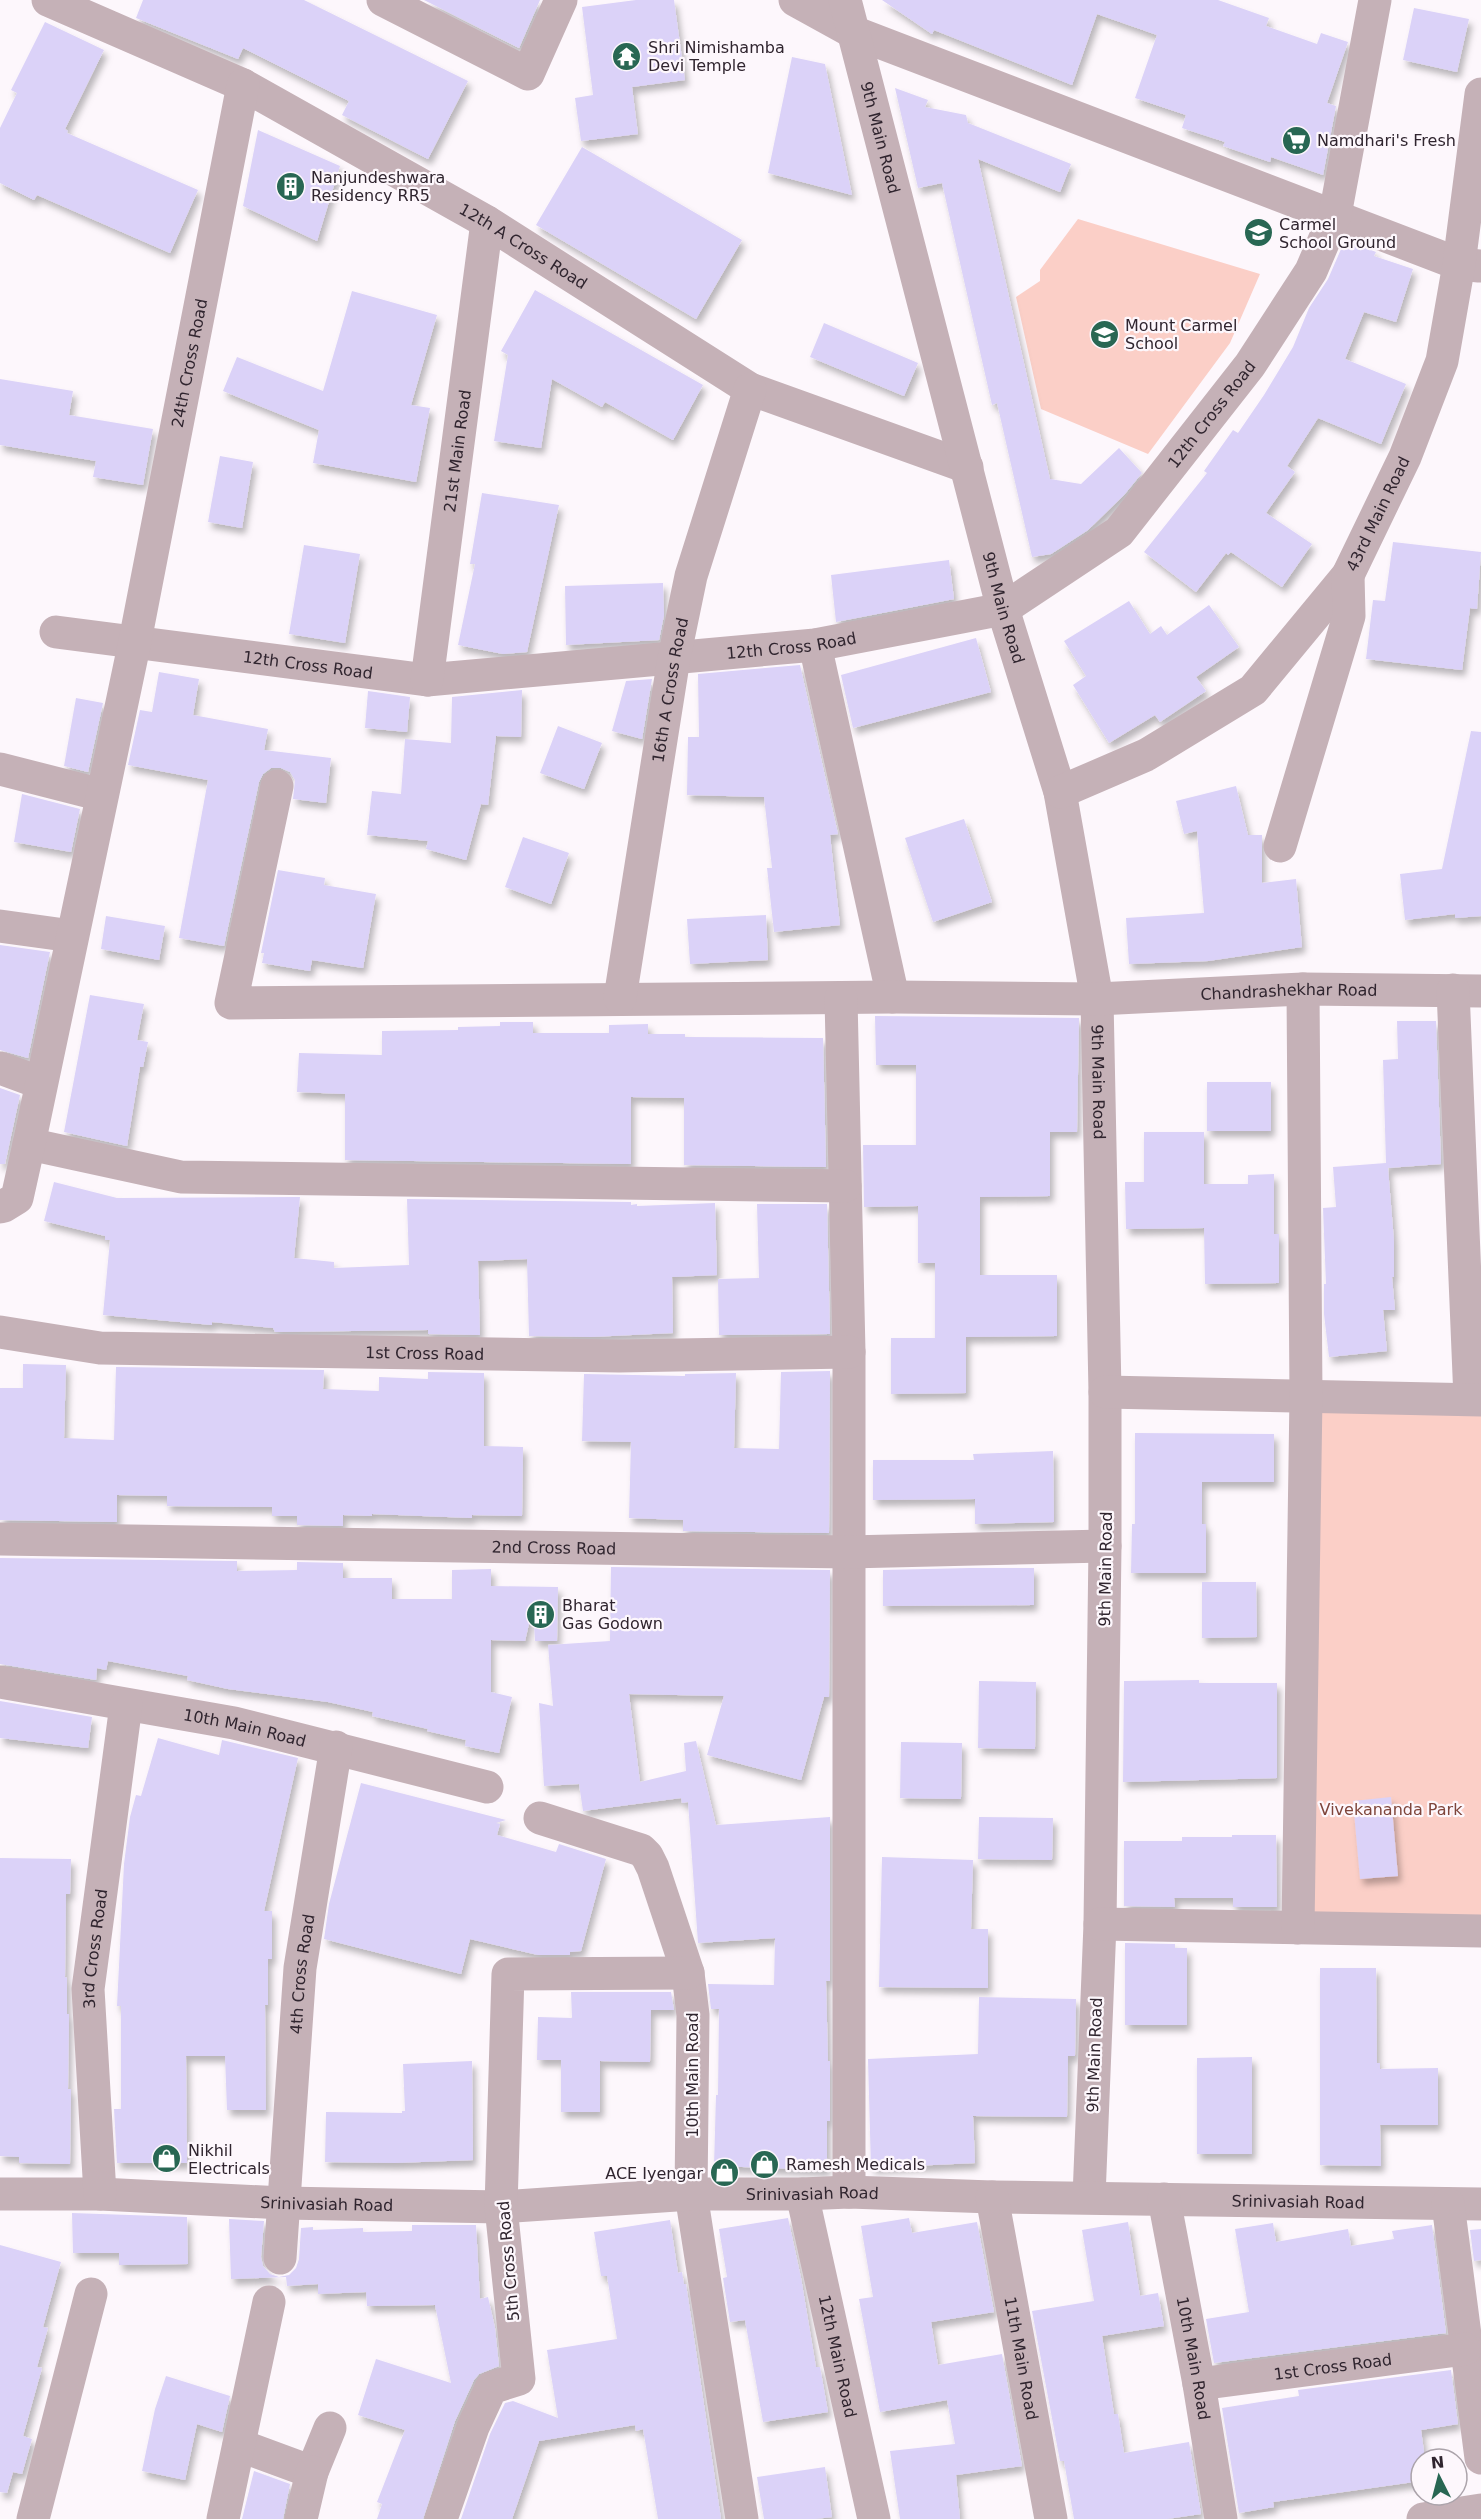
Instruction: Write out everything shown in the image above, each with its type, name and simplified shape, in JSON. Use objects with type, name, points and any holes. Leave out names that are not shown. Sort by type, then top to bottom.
[{"type":"street","name":"12th A Cross Road","points":[[48,0],[243,85],[487,222],[750,389],[967,467]]},
{"type":"street","points":[[383,0],[528,74],[561,0]]},
{"type":"street","points":[[795,0],[853,32],[1470,265]]},
{"type":"street","name":"9th Main Road","points":[[845,0],[1003,609],[1060,792],[1097,999],[1105,1392],[1105,1546],[1100,1924],[1089,2197]]},
{"type":"street","name":"12th Cross Road","points":[[56,632],[427,680],[815,645],[1003,609],[1119,532],[1250,365],[1311,271],[1335,215],[1366,3]]},
{"type":"street","name":"24th Cross Road","points":[[0,1206],[17,1198],[29,1144],[135,641],[243,85]]},
{"type":"street","name":"43rd Main Road","points":[[1060,792],[1146,755],[1253,690],[1348,575],[1405,457],[1442,361],[1470,265],[1481,94]]},
{"type":"street","name":"21st Main Road","points":[[427,680],[487,222]]},
{"type":"street","name":"16th A Cross Road","points":[[620,998],[674,658],[691,576],[750,389]]},
{"type":"street","points":[[1280,846],[1349,616],[1348,575]]},
{"type":"street","points":[[815,645],[893,997]]},
{"type":"street","points":[[0,769],[102,795]]},
{"type":"street","name":"Chandrashekhar Road","points":[[277,786],[231,1003],[620,998],[1097,999],[1303,989],[1467,990]]},
{"type":"street","points":[[0,926],[72,936]]},
{"type":"street","points":[[1298,1928],[1306,1396],[1303,989]]},
{"type":"street","points":[[1105,1392],[1475,1400],[1467,990]]},
{"type":"street","points":[[841,998],[849,1352],[849,2192]]},
{"type":"street","points":[[0,1068],[41,1083]]},
{"type":"street","points":[[29,1144],[182,1178],[845,1186]]},
{"type":"street","name":"1st Cross Road","points":[[0,1332],[100,1348],[619,1356],[849,1352]]},
{"type":"street","name":"2nd Cross Road","points":[[0,1539],[848,1552],[1105,1546]]},
{"type":"street","name":"10th Main Road","points":[[0,1682],[234,1723],[488,1786]]},
{"type":"street","name":"3rd Cross Road","points":[[100,2194],[88,1989],[126,1705]]},
{"type":"street","name":"4th Cross Road","points":[[280,2258],[300,1968],[336,1747]]},
{"type":"street","name":"10th Main Road","points":[[540,1818],[640,1850],[646,1856],[653,1868],[688,1973],[693,2015],[691,2194],[742,2519]]},
{"type":"street","points":[[1100,1924],[1481,1931]]},
{"type":"street","name":"5th Cross Road","points":[[441,2519],[473,2427],[491,2388],[519,2379],[501,2206],[508,1974],[688,1973]]},
{"type":"street","name":"Srinivasiah Road","points":[[0,2194],[100,2194],[283,2203],[501,2206],[691,2194],[849,2192],[992,2197],[1481,2204]]},
{"type":"street","name":"12th Main Road","points":[[802,2194],[874,2519]]},
{"type":"street","name":"11th Main Road","points":[[992,2197],[1051,2519]]},
{"type":"street","name":"10th Main Road","points":[[1164,2199],[1199,2384],[1221,2519]]},
{"type":"street","points":[[1448,2204],[1481,2458]]},
{"type":"street","points":[[33,2519],[92,2294]]},
{"type":"street","points":[[223,2519],[269,2302]]},
{"type":"street","name":"1st Cross Road","points":[[1199,2384],[1466,2349]]},
{"type":"street","points":[[301,2519],[312,2472],[330,2428]]},
{"type":"street","points":[[238,2445],[312,2472]]},
{"type":"street","points":[[1423,2519],[1481,2510]]},
{"type":"green space","points":[[1078,219],[1260,274],[1230,343],[1148,454],[1041,409],[1016,297],[1040,281],[1040,270]]},
{"type":"green space","name":"Vivekananda Park","points":[[1305,1406],[1481,1409],[1481,1931],[1298,1928]]},
{"type":"building","points":[[143,0],[304,0],[468,81],[428,159],[342,115],[349,101],[243,48],[238,59],[136,18]]},
{"type":"building","points":[[424,0],[540,0],[519,48]]},
{"type":"building","points":[[636,0],[674,0],[685,80],[632,87],[638,134],[581,141],[575,98],[593,95],[582,7]]},
{"type":"building","points":[[882,0],[1218,0],[1269,18],[1266,26],[1317,44],[1321,33],[1348,42],[1327,103],[1336,106],[1323,175],[1271,157],[1270,162],[1223,146],[1225,142],[1182,128],[1186,115],[1135,98],[1157,35],[1097,14],[1072,85],[934,30],[932,34]]},
{"type":"building","points":[[1414,8],[1469,19],[1457,72],[1403,60]]},
{"type":"building","points":[[45,22],[104,50],[65,129],[67,133],[198,190],[170,253],[37,195],[34,200],[0,183],[0,128],[17,93],[11,90]]},
{"type":"building","points":[[792,57],[825,64],[852,195],[768,173]]},
{"type":"building","points":[[895,88],[928,100],[925,107],[966,115],[968,123],[1071,164],[1060,192],[978,159],[1050,479],[1081,484],[1119,448],[1142,473],[1124,495],[1088,530],[1051,554],[1032,557],[997,403],[992,405],[942,183],[918,188]]},
{"type":"building","name":"Nanjundeshwara Residency RR5","points":[[258,130],[340,166],[317,241],[243,206]]},
{"type":"building","points":[[582,147],[742,240],[696,319],[536,225]]},
{"type":"building","points":[[1345,240],[1376,252],[1374,256],[1413,269],[1396,322],[1364,312],[1345,359],[1406,384],[1381,444],[1318,418],[1287,466],[1295,472],[1266,513],[1312,544],[1282,587],[1231,552],[1228,555],[1226,553],[1196,592],[1144,552],[1207,473],[1204,471],[1233,430],[1238,433],[1264,395],[1293,347],[1309,308],[1328,279]]},
{"type":"building","points":[[535,290],[703,385],[673,440],[605,402],[602,407],[552,379],[541,448],[494,441],[508,355],[501,351]]},
{"type":"building","points":[[352,291],[437,315],[411,405],[430,408],[416,482],[313,463],[319,430],[223,391],[237,357],[323,391]]},
{"type":"building","points":[[824,323],[918,363],[904,396],[810,357]]},
{"type":"building","points":[[0,379],[73,391],[69,415],[153,429],[143,485],[93,477],[96,461],[0,445]]},
{"type":"building","points":[[220,456],[253,462],[242,528],[208,522]]},
{"type":"building","points":[[482,493],[559,505],[527,652],[503,654],[458,645],[475,564],[470,564]]},
{"type":"building","points":[[1393,542],[1481,552],[1477,609],[1470,608],[1462,670],[1366,659],[1373,600],[1385,601]]},
{"type":"building","points":[[304,545],[360,554],[345,643],[289,634]]},
{"type":"building","points":[[949,560],[954,599],[836,622],[831,575]]},
{"type":"building","points":[[663,583],[664,615],[659,640],[566,645],[565,586]]},
{"type":"building","points":[[1129,601],[1150,634],[1161,626],[1167,635],[1209,605],[1239,647],[1196,677],[1206,691],[1160,722],[1155,715],[1109,743],[1073,685],[1086,676],[1064,641]]},
{"type":"building","points":[[976,638],[991,692],[853,728],[841,675]]},
{"type":"building","points":[[800,665],[838,834],[830,835],[840,925],[774,932],[767,868],[772,868],[764,797],[687,795],[688,737],[699,737],[698,674]]},
{"type":"building","points":[[159,672],[199,679],[193,715],[268,729],[264,750],[331,758],[326,803],[293,799],[295,780],[290,772],[281,768],[271,768],[263,774],[259,782],[224,946],[179,938],[208,780],[128,765],[140,710],[152,712]]},
{"type":"building","points":[[652,679],[642,739],[612,731],[626,681]]},
{"type":"building","points":[[522,690],[521,737],[496,736],[488,805],[481,804],[466,860],[426,849],[428,841],[367,835],[372,791],[401,794],[405,739],[451,743],[452,697]]},
{"type":"building","points":[[368,691],[410,697],[407,732],[365,728]]},
{"type":"building","points":[[76,698],[103,703],[88,772],[64,766]]},
{"type":"building","points":[[558,726],[602,743],[584,789],[540,773]]},
{"type":"building","points":[[1471,731],[1481,732],[1481,916],[1455,918],[1455,914],[1405,920],[1400,874],[1442,869]]},
{"type":"building","points":[[1236,786],[1248,835],[1262,835],[1262,883],[1296,879],[1302,947],[1208,961],[1129,964],[1126,918],[1204,913],[1197,831],[1184,834],[1176,801]]},
{"type":"building","points":[[22,794],[80,809],[71,852],[14,842]]},
{"type":"building","points":[[964,819],[992,902],[933,922],[905,838]]},
{"type":"building","points":[[523,837],[569,853],[551,904],[505,887]]},
{"type":"building","points":[[278,870],[325,878],[324,885],[376,894],[363,968],[312,960],[310,971],[262,963],[264,953],[261,953]]},
{"type":"building","points":[[766,915],[768,960],[690,964],[687,919]]},
{"type":"building","points":[[106,916],[165,926],[159,960],[101,949]]},
{"type":"building","points":[[0,945],[50,952],[28,1058],[0,1050]]},
{"type":"building","points":[[90,995],[144,1004],[137,1040],[148,1042],[143,1067],[140,1067],[127,1146],[64,1132]]},
{"type":"building","points":[[875,1016],[1079,1018],[1077,1132],[1050,1132],[1050,1196],[980,1197],[980,1275],[1057,1275],[1057,1336],[966,1337],[966,1393],[891,1394],[891,1338],[935,1338],[935,1263],[918,1263],[918,1206],[864,1207],[863,1145],[916,1145],[916,1065],[876,1065]]},
{"type":"building","points":[[1397,1021],[1436,1021],[1441,1164],[1388,1168],[1394,1241],[1394,1277],[1392,1277],[1395,1310],[1383,1310],[1387,1351],[1329,1357],[1324,1314],[1324,1284],[1326,1284],[1323,1208],[1336,1207],[1333,1167],[1386,1163],[1383,1060],[1398,1059]]},
{"type":"building","points":[[500,1022],[533,1022],[533,1033],[609,1033],[609,1025],[648,1024],[648,1034],[685,1034],[685,1037],[823,1038],[826,1167],[684,1165],[684,1098],[631,1097],[631,1164],[345,1160],[345,1094],[297,1092],[299,1053],[382,1055],[382,1031],[458,1030],[458,1027],[500,1026]]},
{"type":"building","points":[[1207,1082],[1271,1082],[1271,1131],[1207,1131]]},
{"type":"building","points":[[0,1088],[20,1095],[5,1164],[0,1164]]},
{"type":"building","points":[[1144,1132],[1204,1132],[1204,1184],[1248,1184],[1248,1175],[1274,1174],[1274,1234],[1279,1234],[1279,1283],[1205,1284],[1204,1228],[1126,1229],[1125,1182],[1144,1182]]},
{"type":"building","points":[[54,1182],[117,1198],[300,1197],[294,1258],[334,1262],[334,1268],[409,1265],[407,1199],[631,1202],[631,1205],[637,1204],[637,1206],[715,1203],[717,1275],[672,1277],[673,1333],[591,1337],[529,1336],[527,1259],[478,1261],[480,1335],[428,1334],[428,1330],[275,1332],[273,1328],[103,1315],[110,1240],[105,1240],[105,1236],[44,1221]]},
{"type":"building","points":[[757,1204],[827,1204],[830,1334],[719,1335],[718,1279],[759,1278]]},
{"type":"building","points":[[23,1364],[66,1365],[64,1438],[114,1440],[116,1367],[324,1370],[323,1389],[379,1391],[379,1377],[428,1379],[428,1372],[484,1373],[484,1446],[523,1447],[522,1516],[472,1515],[472,1518],[343,1515],[343,1526],[297,1525],[297,1516],[272,1516],[272,1507],[167,1506],[167,1496],[117,1495],[117,1522],[0,1520],[0,1388],[23,1388]]},
{"type":"building","points":[[830,1371],[829,1533],[683,1531],[683,1520],[629,1518],[631,1442],[582,1441],[584,1374],[685,1376],[685,1374],[736,1373],[734,1448],[779,1449],[781,1372]]},
{"type":"building","points":[[1135,1433],[1274,1434],[1274,1482],[1202,1482],[1202,1524],[1206,1524],[1206,1573],[1131,1573],[1132,1524],[1135,1524]]},
{"type":"building","points":[[1053,1451],[1054,1522],[975,1524],[975,1499],[873,1500],[873,1460],[974,1460],[973,1454]]},
{"type":"building","points":[[0,1558],[237,1561],[237,1571],[297,1570],[297,1562],[343,1563],[343,1578],[392,1578],[392,1599],[452,1599],[452,1570],[491,1569],[491,1586],[558,1587],[557,1641],[535,1641],[533,1607],[525,1641],[491,1640],[491,1692],[512,1697],[499,1753],[465,1746],[466,1740],[372,1716],[373,1712],[328,1702],[228,1689],[187,1680],[188,1676],[108,1661],[106,1670],[97,1668],[96,1680],[0,1664]]},
{"type":"building","points":[[611,1567],[830,1570],[829,1697],[824,1697],[801,1780],[707,1755],[724,1696],[629,1694],[640,1782],[686,1771],[684,1743],[696,1741],[716,1825],[830,1817],[830,1981],[826,1981],[828,2061],[830,2061],[827,2170],[714,2166],[719,2009],[711,2009],[708,1984],[774,1985],[775,1938],[698,1943],[688,1802],[682,1803],[681,1798],[583,1811],[579,1784],[544,1786],[539,1703],[553,1706],[548,1645],[610,1641]]},
{"type":"building","points":[[1034,1568],[1034,1605],[883,1606],[883,1570]]},
{"type":"building","points":[[1202,1582],[1256,1582],[1257,1637],[1202,1638]]},
{"type":"building","points":[[1199,1680],[1199,1683],[1277,1683],[1277,1778],[1123,1782],[1124,1681]]},
{"type":"building","points":[[979,1681],[1036,1682],[1035,1749],[978,1748]]},
{"type":"building","points":[[0,1701],[92,1717],[88,1748],[0,1738]]},
{"type":"building","points":[[158,1738],[219,1755],[222,1740],[298,1758],[264,1911],[272,1911],[272,1959],[268,1959],[268,2005],[265,2005],[266,2110],[227,2110],[225,2056],[186,2056],[187,2163],[117,2163],[114,2109],[121,2109],[121,2006],[117,2006],[124,1864],[130,1817],[136,1795],[141,1796]]},
{"type":"building","points":[[901,1742],[962,1743],[961,1799],[900,1798]]},
{"type":"building","points":[[361,1783],[506,1820],[496,1823],[500,1824],[497,1835],[556,1852],[559,1844],[606,1859],[581,1951],[570,1952],[570,1955],[538,1955],[470,1939],[461,1974],[324,1939],[329,1904]]},
{"type":"building","points":[[1391,1797],[1398,1876],[1360,1879],[1353,1801]]},
{"type":"building","points":[[979,1817],[1053,1818],[1052,1860],[978,1859]]},
{"type":"building","points":[[1232,1835],[1276,1835],[1277,1907],[1233,1907],[1233,1898],[1174,1898],[1175,1907],[1124,1906],[1124,1841],[1182,1841],[1182,1837],[1232,1837]]},
{"type":"building","points":[[882,1857],[973,1860],[971,1929],[988,1929],[988,1988],[879,1987]]},
{"type":"building","points":[[0,1858],[71,1859],[70,1894],[66,1894],[65,1977],[67,1978],[67,2014],[69,2014],[70,2164],[19,2163],[19,2157],[0,2156]]},
{"type":"building","points":[[1125,1943],[1175,1944],[1175,1948],[1187,1948],[1187,2025],[1125,2025]]},
{"type":"building","points":[[1320,1968],[1376,1968],[1377,2063],[1380,2063],[1380,2069],[1438,2068],[1438,2125],[1380,2125],[1381,2166],[1320,2165]]},
{"type":"building","points":[[571,1992],[671,1992],[674,2010],[651,2010],[650,2062],[600,2061],[600,2112],[561,2112],[561,2060],[537,2060],[538,2017],[572,2018]]},
{"type":"building","points":[[979,1997],[1076,1999],[1075,2056],[1068,2056],[1067,2117],[973,2116],[975,2163],[871,2168],[868,2059],[978,2054]]},
{"type":"building","points":[[1252,2057],[1252,2154],[1197,2154],[1197,2058]]},
{"type":"building","points":[[472,2061],[473,2160],[395,2163],[325,2162],[326,2112],[402,2113],[405,2111],[403,2064]]},
{"type":"building","points":[[72,2213],[187,2217],[188,2264],[119,2265],[119,2253],[73,2253]]},
{"type":"building","points":[[788,2218],[816,2367],[820,2367],[828,2412],[763,2422],[745,2320],[730,2322],[723,2278],[727,2277],[719,2229]]},
{"type":"building","points":[[909,2218],[912,2233],[977,2222],[994,2312],[931,2322],[938,2365],[1002,2354],[1022,2466],[956,2475],[960,2519],[900,2519],[890,2451],[955,2444],[947,2400],[880,2412],[859,2299],[873,2297],[861,2226]]},
{"type":"building","points":[[229,2219],[264,2221],[261,2257],[263,2266],[270,2274],[279,2277],[289,2275],[296,2268],[299,2259],[301,2228],[313,2227],[313,2230],[363,2228],[363,2232],[412,2231],[412,2225],[476,2225],[480,2299],[488,2297],[495,2328],[499,2366],[479,2374],[474,2380],[455,2421],[423,2519],[377,2519],[382,2504],[377,2502],[405,2430],[358,2415],[376,2359],[451,2383],[435,2305],[367,2306],[366,2292],[318,2294],[318,2284],[287,2286],[286,2277],[231,2279]]},
{"type":"building","points":[[670,2220],[678,2273],[682,2272],[684,2284],[686,2284],[721,2519],[658,2519],[643,2429],[636,2431],[635,2425],[539,2441],[512,2519],[461,2519],[490,2434],[505,2403],[513,2401],[558,2418],[547,2350],[617,2339],[607,2276],[601,2276],[594,2232]]},
{"type":"building","points":[[1128,2222],[1140,2296],[1158,2293],[1164,2326],[1102,2336],[1114,2414],[1118,2414],[1124,2453],[1189,2442],[1201,2514],[1167,2519],[1074,2519],[1064,2461],[1060,2461],[1032,2311],[1094,2301],[1082,2230]]},
{"type":"building","points":[[1273,2223],[1276,2242],[1348,2229],[1351,2246],[1394,2239],[1392,2231],[1432,2225],[1446,2333],[1214,2363],[1206,2319],[1249,2312],[1235,2229]]},
{"type":"building","points":[[1481,2229],[1481,2260],[1474,2261],[1470,2230]]},
{"type":"building","points":[[0,2245],[61,2262],[43,2327],[48,2328],[37,2367],[42,2368],[23,2436],[32,2439],[22,2474],[13,2472],[7,2493],[0,2492]]},
{"type":"building","points":[[1451,2370],[1458,2424],[1421,2430],[1423,2447],[1409,2447],[1409,2483],[1273,2502],[1274,2507],[1239,2513],[1222,2408],[1299,2396],[1298,2390]]},
{"type":"building","points":[[166,2376],[230,2396],[222,2432],[197,2424],[185,2480],[142,2471],[155,2409]]},
{"type":"building","points":[[825,2467],[832,2517],[764,2519],[757,2477]]},
{"type":"building","points":[[254,2471],[290,2484],[283,2519],[242,2519]]},
{"type":"place","name":"Shri Nimishamba Devi Temple","points":[[627,56]]},
{"type":"place","name":"Namdhari's Fresh","points":[[1296,140]]},
{"type":"place","name":"Nanjundeshwara Residency RR5","points":[[290,186]]},
{"type":"place","name":"Carmel School Ground","points":[[1258,233]]},
{"type":"place","name":"Mount Carmel School","points":[[1104,334]]},
{"type":"place","name":"Bharat Gas Godown","points":[[541,1614]]},
{"type":"place","name":"Nikhil Electricals","points":[[167,2159]]},
{"type":"place","name":"Ramesh Medicals","points":[[765,2164]]},
{"type":"place","name":"ACE Iyengar","points":[[724,2173]]}]
